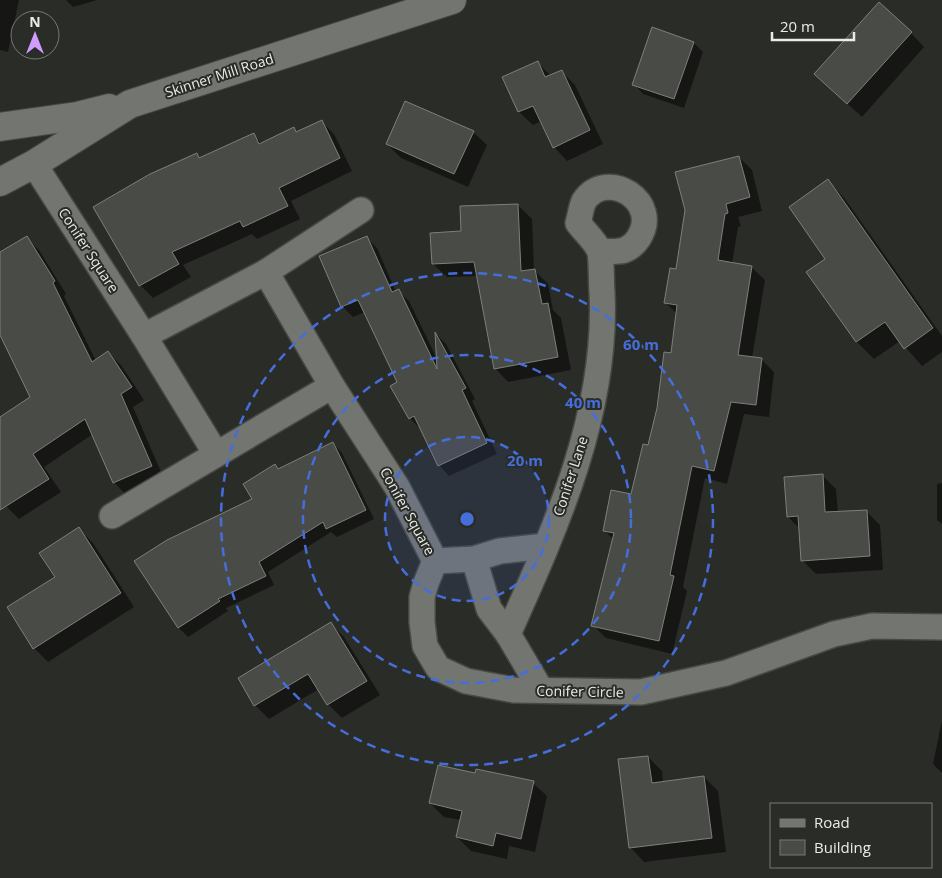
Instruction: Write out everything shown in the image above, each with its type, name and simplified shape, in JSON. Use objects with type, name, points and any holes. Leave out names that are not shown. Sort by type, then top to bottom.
[{"type":"street","name":"Skinner Mill Road","points":[[0,182],[34,164],[130,104],[452,0]]},
{"type":"street","points":[[0,127],[76,116],[130,104]]},
{"type":"street","name":"Conifer Square","points":[[34,164],[144,336],[216,454]]},
{"type":"street","points":[[144,336],[266,272],[361,210]]},
{"type":"street","name":"Conifer Lane","points":[[508,634],[546,546],[572,478],[590,415],[600,365],[603,317],[600,251]]},
{"type":"street","name":"Conifer Square","points":[[266,272],[332,386],[397,487],[435,561]]},
{"type":"street","points":[[112,516],[332,386]]},
{"type":"street","points":[[435,561],[474,559],[500,551],[546,546]]},
{"type":"street","points":[[474,559],[489,609],[508,634],[541,690]]},
{"type":"street","name":"Conifer Circle","points":[[435,561],[422,597],[422,622],[425,646],[438,668],[466,680],[514,690],[641,692],[726,673],[834,634],[872,626],[942,627]]},
{"type":"building","points":[[879,2],[912,32],[847,104],[814,74]]},
{"type":"building","points":[[652,27],[694,42],[674,99],[632,85]]},
{"type":"building","points":[[538,61],[545,77],[562,70],[590,130],[553,148],[533,106],[518,112],[502,77]]},
{"type":"building","points":[[405,101],[474,131],[454,174],[386,144]]},
{"type":"building","points":[[322,120],[340,158],[279,188],[288,206],[243,227],[240,221],[172,252],[179,264],[139,286],[93,207],[150,174],[197,153],[199,158],[254,133],[259,144],[294,127],[296,132]]},
{"type":"building","points":[[739,156],[750,197],[726,204],[728,213],[725,214],[718,260],[752,266],[738,355],[762,358],[756,405],[731,402],[714,471],[692,466],[670,575],[674,576],[659,641],[591,626],[614,533],[603,531],[611,490],[631,494],[643,444],[648,445],[657,408],[664,352],[671,353],[677,305],[664,303],[670,268],[676,269],[685,210],[675,172]]},
{"type":"building","points":[[828,179],[933,328],[904,349],[885,322],[856,342],[806,272],[825,259],[789,207]]},
{"type":"building","points":[[518,204],[521,271],[535,269],[542,304],[548,303],[558,357],[494,369],[474,262],[432,264],[430,233],[461,231],[460,206]]},
{"type":"building","points":[[27,236],[55,281],[53,283],[92,362],[108,351],[132,387],[121,394],[152,466],[113,483],[85,419],[33,454],[49,479],[0,510],[0,417],[30,397],[0,335],[0,252]]},
{"type":"building","points":[[367,236],[392,292],[399,289],[437,369],[435,332],[466,388],[462,390],[487,443],[438,466],[414,416],[409,419],[390,386],[397,382],[358,300],[341,307],[319,256]]},
{"type":"building","points":[[333,442],[366,510],[326,529],[323,522],[259,562],[266,576],[218,599],[220,601],[178,628],[134,561],[167,540],[252,499],[243,484],[275,464],[278,469]]},
{"type":"building","points":[[823,474],[825,512],[867,510],[870,556],[801,561],[798,516],[787,517],[784,477]]},
{"type":"building","points":[[79,527],[121,593],[33,649],[7,607],[55,577],[39,553]]},
{"type":"building","points":[[331,622],[367,681],[327,705],[308,674],[254,706],[238,678]]},
{"type":"building","points":[[648,756],[652,783],[704,776],[712,838],[629,848],[618,759]]},
{"type":"building","points":[[438,765],[475,773],[476,769],[534,781],[521,839],[496,833],[493,846],[456,837],[462,811],[429,803]]}]
